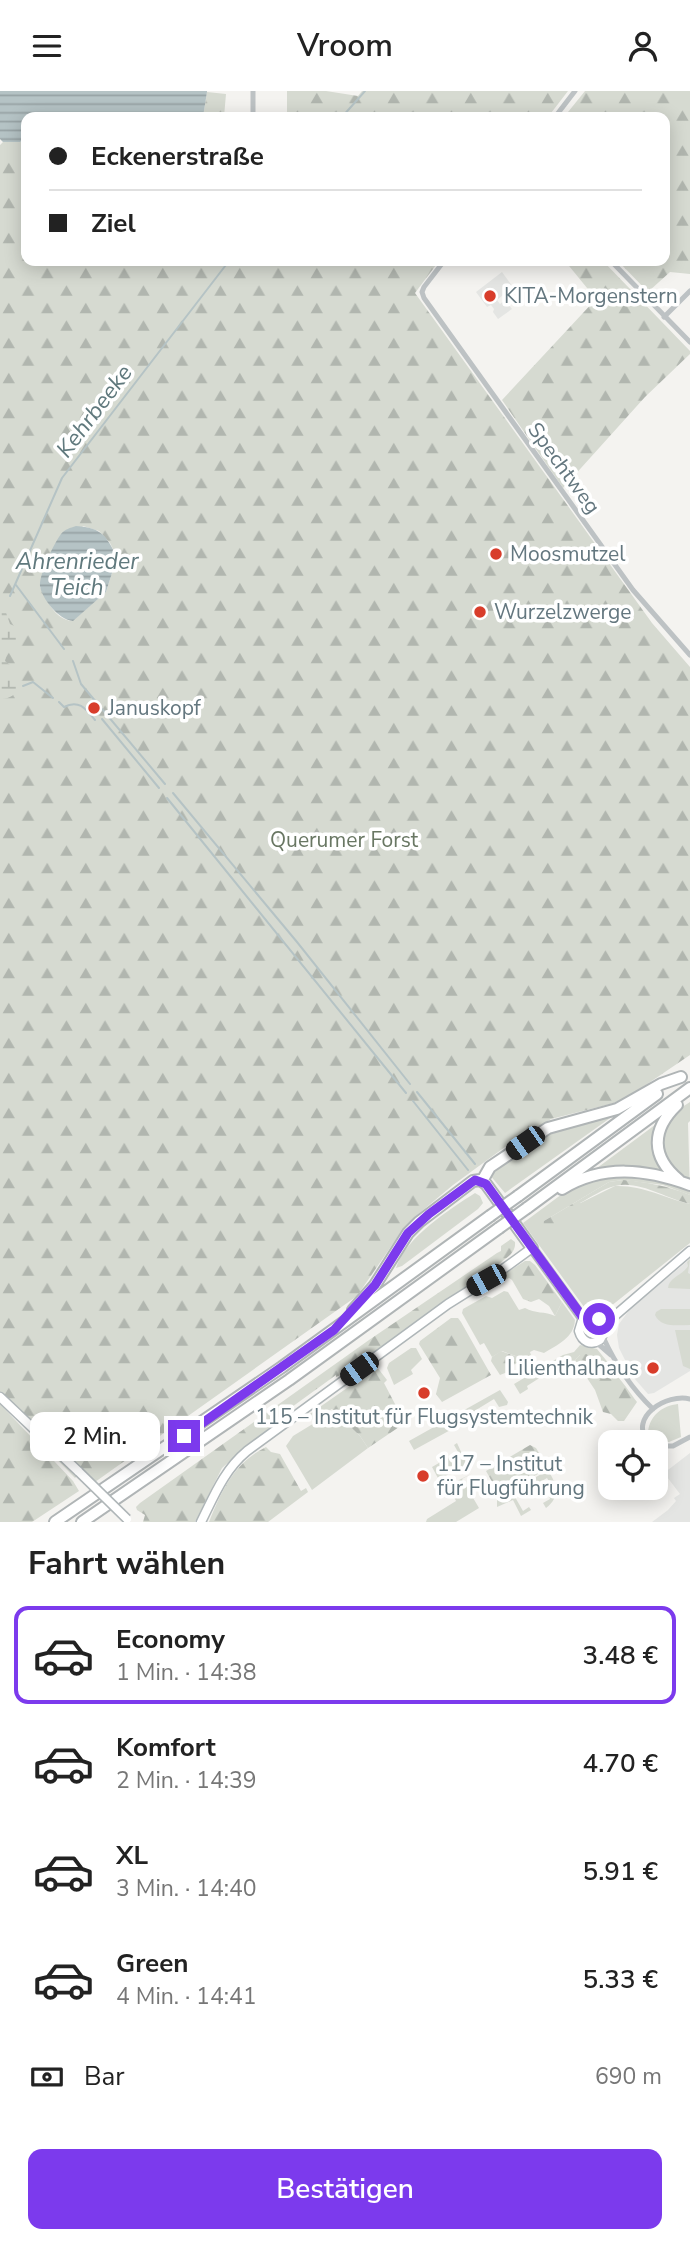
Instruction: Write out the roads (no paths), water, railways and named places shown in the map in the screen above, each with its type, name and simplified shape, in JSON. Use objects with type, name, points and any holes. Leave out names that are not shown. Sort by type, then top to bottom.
[{"type":"highway","points":[[482,1181],[488,1169],[548,1128],[617,1109],[686,1073]]},
{"type":"highway","points":[[55,1522],[184,1436],[334,1330],[686,1073]]},
{"type":"highway","points":[[686,1184],[672,1175],[662,1161],[658,1139],[665,1118],[690,1090]]},
{"type":"highway","points":[[82,1522],[289,1380],[690,1090]]},
{"type":"highway","points":[[529,1206],[578,1181],[607,1172],[640,1172],[686,1184]]},
{"type":"highway","points":[[482,1181],[532,1248]]},
{"type":"highway","points":[[334,1330],[375,1285],[401,1242],[414,1227],[471,1182],[482,1181]]},
{"type":"main road","points":[[201,1522],[222,1478],[237,1459],[448,1304],[532,1248],[584,1319]]},
{"type":"main road","points":[[624,1307],[599,1319],[584,1319],[580,1326],[580,1336],[587,1342],[601,1336],[611,1319],[690,1251]]},
{"type":"main road","points":[[599,1319],[601,1336]]},
{"type":"main road","points":[[0,1397],[129,1520]]},
{"type":"street","points":[[253,91],[253,112]]},
{"type":"street","points":[[559,112],[575,91]]},
{"type":"street","name":"Spechtweg","points":[[440,266],[422,292],[424,298],[633,590],[690,655]]},
{"type":"street","points":[[616,266],[690,342]]},
{"type":"street","points":[[664,317],[690,291]]},
{"type":"street","points":[[601,1336],[640,1396],[653,1409]]},
{"type":"street","points":[[643,1430],[653,1409],[668,1399],[690,1399]]},
{"type":"street","points":[[668,1446],[690,1437]]},
{"type":"water","points":[[0,91],[207,91],[204,112],[21,112],[21,142],[3,142],[0,139]]},
{"type":"water","name":"Ahrenrieder Teich","points":[[76,526],[102,534],[117,557],[106,592],[73,621],[62,617],[52,608],[44,597],[40,581],[58,538],[64,531]]},
{"type":"waterway","name":"Kehrbeeke","points":[[346,112],[365,91]]},
{"type":"waterway","name":"Kehrbeeke","points":[[10,596],[62,478],[225,266]]},
{"type":"waterway","points":[[16,585],[64,649]]},
{"type":"waterway","points":[[73,661],[81,684],[165,784]]},
{"type":"waterway","points":[[23,686],[33,682],[53,698]]},
{"type":"waterway","points":[[59,702],[64,707],[74,704],[82,706],[95,720]]},
{"type":"waterway","points":[[102,719],[159,788]]},
{"type":"waterway","points":[[173,793],[410,1084]]},
{"type":"waterway","points":[[167,798],[406,1093]]},
{"type":"waterway","points":[[417,1092],[475,1164]]},
{"type":"waterway","points":[[413,1101],[468,1170]]},
{"type":"place","name":"KITA-Morgenstern","points":[[490,296]]},
{"type":"place","name":"Moosmutzel","points":[[496,554]]},
{"type":"place","name":"Wurzelzwerge","points":[[480,612]]},
{"type":"place","name":"Januskopf","points":[[94,708]]},
{"type":"place","name":"Lilienthalhaus","points":[[653,1368]]},
{"type":"place","name":"115 – Institut für Flugsystemtechnik","points":[[424,1393]]},
{"type":"place","name":"117 – Institut für Flugführung","points":[[423,1476]]},
{"type":"park label","name":"Querumer Forst","points":[[344,840]]}]
